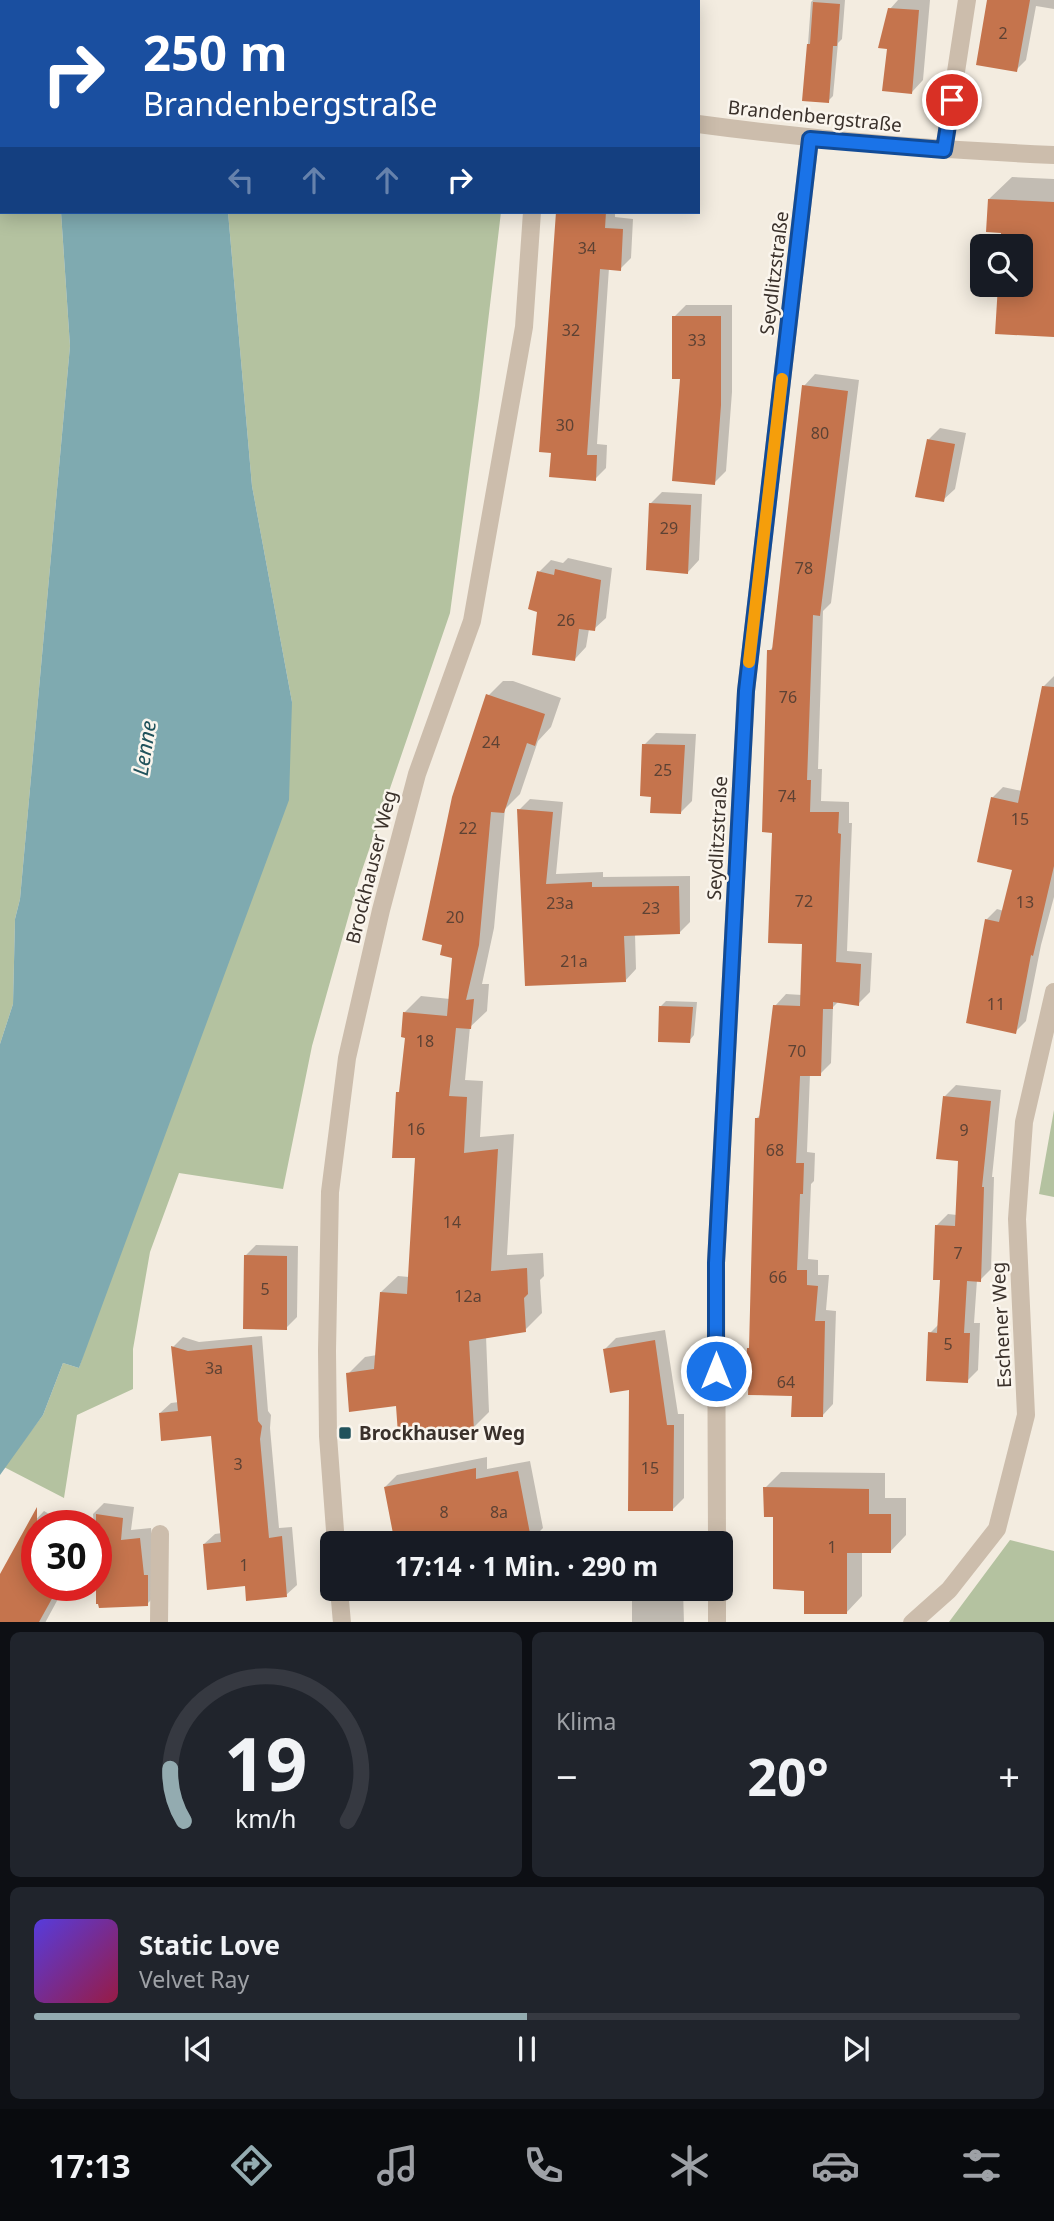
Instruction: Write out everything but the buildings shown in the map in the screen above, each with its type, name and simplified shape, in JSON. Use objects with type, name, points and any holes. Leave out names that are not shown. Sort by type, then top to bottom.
[{"type":"street","points":[[944,150],[967,0]]},
{"type":"street","name":"Brandenbergstraße","points":[[700,124],[810,139],[944,150],[1054,155]]},
{"type":"street","name":"Seydlitzstraße","points":[[717,1531],[716,1263],[746,691],[810,139]]},
{"type":"street","name":"Brockhauser Weg","points":[[335,1531],[328,1436],[330,1205],[347,1058],[381,910],[417,774],[472,621],[524,327],[532,214]]},
{"type":"street","name":"Eschener Weg","points":[[912,1622],[949,1590],[997,1528],[1026,1415],[1017,1219],[1024,1122],[1054,992]]},
{"type":"street","points":[[159,1622],[160,1534]]},
{"type":"street","points":[[340,1601],[342,1622]]},
{"type":"street","points":[[717,1601],[717,1622]]},
{"type":"green space","points":[[0,214],[61,214],[70,346],[20,899],[15,919],[13,1004],[0,1044]]},
{"type":"green space","points":[[228,214],[501,214],[450,613],[359,879],[312,1046],[283,1189],[179,1173],[150,1252],[133,1349],[133,1389],[77,1415],[64,1498],[4,1467],[43,1415],[63,1363],[79,1368],[292,702],[252,486]]},
{"type":"green space","points":[[1054,1110],[1054,1197],[1039,1194]]},
{"type":"green space","points":[[1010,1540],[1054,1551],[1054,1622],[949,1622]]},
{"type":"water","name":"Lenne","points":[[61,214],[228,214],[252,486],[292,702],[289,800],[79,1368],[63,1363],[43,1415],[0,1475],[0,1044],[13,1004],[15,919],[20,899],[70,346]]},
{"type":"slow traffic","points":[[749,662],[782,379]]},
{"type":"place","name":"Brockhauser Weg","points":[[345,1433]]},
{"type":"route","points":[[716,1371],[716,1263],[746,691],[810,139],[944,150],[952,100]]}]
